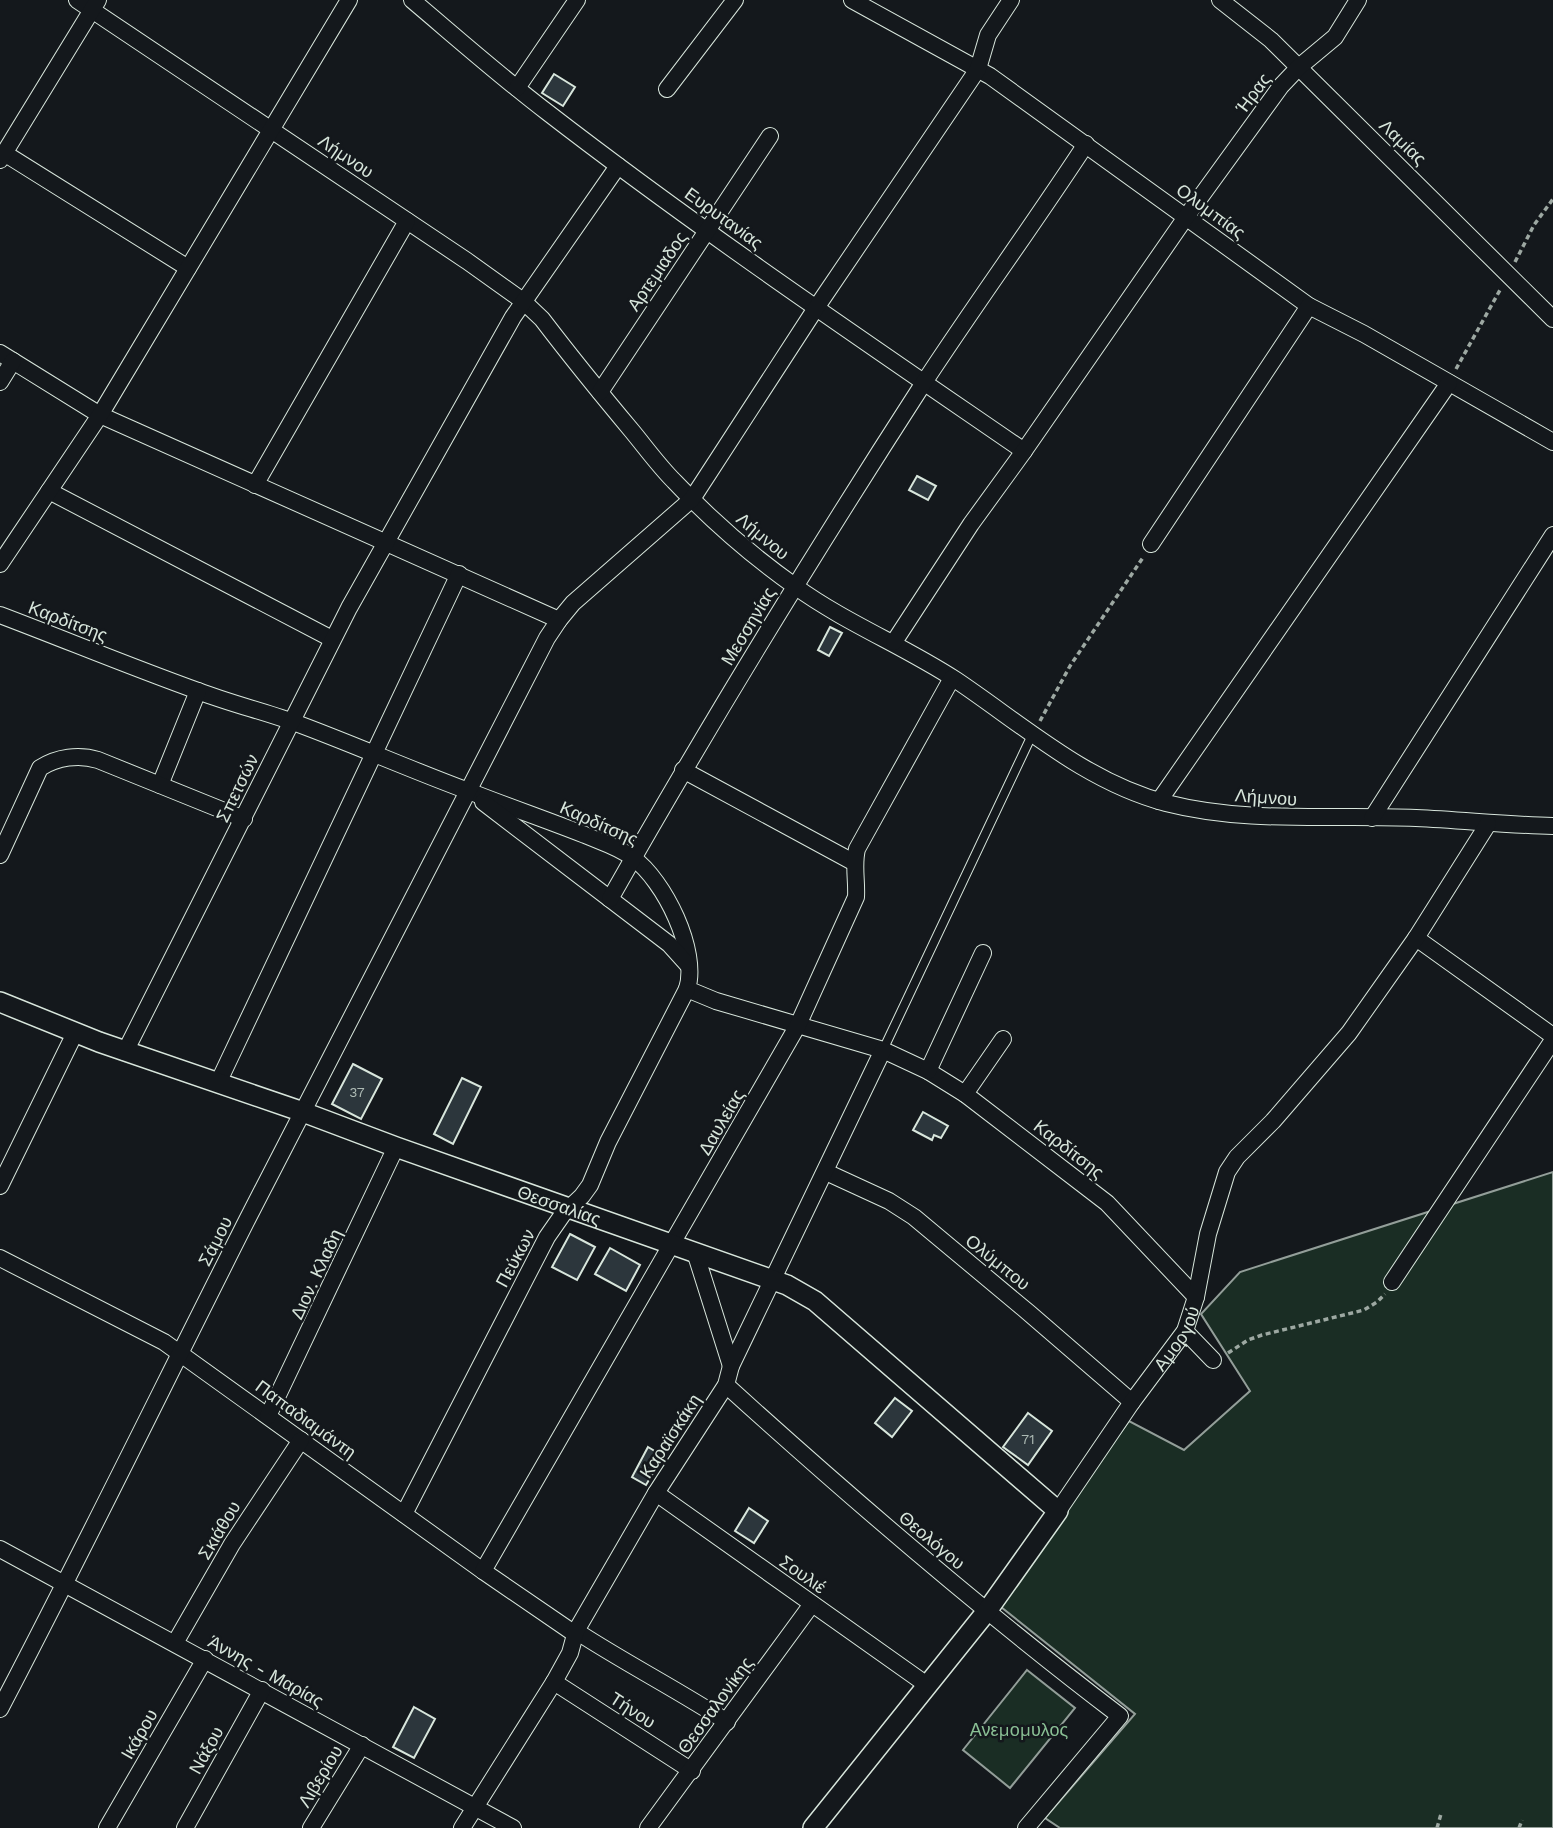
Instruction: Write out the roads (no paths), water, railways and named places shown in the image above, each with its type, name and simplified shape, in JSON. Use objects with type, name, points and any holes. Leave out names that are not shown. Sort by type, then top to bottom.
[{"type":"street","points":[[0,564],[100,415],[349,0]]},
{"type":"street","name":"Ευρυτανίας","points":[[412,0],[516,88],[618,166],[1024,452]]},
{"type":"street","points":[[516,88],[577,0]]},
{"type":"street","points":[[667,89],[735,0]]},
{"type":"street","name":"Ολυμπίας","points":[[852,0],[978,69],[1309,306],[1364,334],[1553,442]]},
{"type":"street","name":"Σάμου","points":[[0,1709],[547,638],[573,603],[692,499],[816,307],[978,69],[988,35],[1010,0]]},
{"type":"street","name":"Λαμίας","points":[[1220,0],[1271,40],[1553,319]]},
{"type":"street","name":"Ήρας","points":[[894,642],[971,524],[1024,452],[1185,217],[1281,86],[1335,37],[1358,0]]},
{"type":"street","points":[[89,3],[2,157],[188,268]]},
{"type":"street","name":"Λήμνου","points":[[89,3],[523,301],[541,319],[672,479],[749,550],[795,587],[953,678],[1032,735],[1121,788],[1159,801],[1234,814],[1295,819],[1415,818],[1553,826]]},
{"type":"street","name":"Αρτεμιαδος","points":[[600,392],[771,136]]},
{"type":"street","name":"Μεσσηνίας","points":[[610,899],[683,770],[795,587],[925,383],[1086,144]]},
{"type":"street","name":"Σπετσών","points":[[125,1052],[332,639],[523,301],[618,166]]},
{"type":"street","points":[[255,485],[407,221]]},
{"type":"street","points":[[1151,544],[1309,306]]},
{"type":"street","points":[[0,382],[6,357],[100,415],[559,620]]},
{"type":"street","points":[[1159,801],[1449,383]]},
{"type":"street","points":[[49,491],[332,639]]},
{"type":"street","points":[[1373,818],[1553,535]]},
{"type":"street","points":[[218,1083],[459,574]]},
{"type":"street","name":"Καρδίτσης","points":[[0,615],[198,691],[290,721],[374,753],[569,828],[633,858],[654,878],[671,905],[689,966],[687,989],[716,1001],[883,1050],[928,1071],[965,1094],[1108,1203],[1196,1297]]},
{"type":"street","name":"Δαυλείας","points":[[483,1572],[799,1026],[856,897],[857,879],[853,862],[864,833],[953,678]]},
{"type":"street","points":[[160,785],[198,691]]},
{"type":"street","points":[[0,855],[34,778],[40,768],[49,762],[86,757],[244,819]]},
{"type":"street","points":[[683,770],[853,862]]},
{"type":"street","points":[[470,792],[669,944],[689,966]]},
{"type":"street","name":"Αμοργού","points":[[813,1828],[987,1611],[1132,1402],[1185,1331],[1196,1297],[1208,1234],[1227,1172],[1237,1157],[1273,1121],[1349,1033],[1416,938],[1488,824]]},
{"type":"street","points":[[1392,1282],[1553,1038],[1416,938]]},
{"type":"street","points":[[928,1071],[983,953]]},
{"type":"street","name":"Πεύκων","points":[[404,1514],[547,1237],[590,1185],[608,1142],[687,989]]},
{"type":"street","name":"Θεσσαλίας","points":[[0,1002],[125,1052],[303,1112],[787,1285],[814,1301],[1058,1511]]},
{"type":"street","points":[[0,1186],[75,1033]]},
{"type":"street","points":[[965,1094],[1003,1039]]},
{"type":"street","name":"Καραϊσκάκη","points":[[462,1828],[554,1682],[570,1653],[576,1633],[656,1493],[726,1385],[731,1366],[883,1050]]},
{"type":"street","name":"Διον. Κλαδη","points":[[268,1416],[396,1147]]},
{"type":"street","name":"Ολύμπου","points":[[826,1172],[889,1201],[914,1217],[1132,1402]]},
{"type":"street","points":[[695,1252],[731,1366]]},
{"type":"street","name":"Παπαδιαμάντη","points":[[0,1258],[145,1331],[180,1352],[483,1572],[576,1633],[727,1722]]},
{"type":"street","points":[[1185,1331],[1213,1360]]},
{"type":"street","name":"Θεολόγου","points":[[726,1385],[832,1482],[987,1611],[1120,1716],[1026,1828]]},
{"type":"street","name":"Σκιάθου","points":[[174,1643],[232,1544],[301,1440]]},
{"type":"street","name":"Σουλιέ","points":[[656,1493],[927,1685]]},
{"type":"street","name":"Άννης - Μαρίας","points":[[0,1549],[513,1828]]},
{"type":"street","name":"Θεσσαλονίκης","points":[[648,1828],[812,1604]]},
{"type":"street","name":"Ικάρου","points":[[107,1828],[205,1659]]},
{"type":"street","name":"Τήνου","points":[[554,1682],[692,1771]]},
{"type":"street","name":"Νάξου","points":[[185,1828],[262,1690]]},
{"type":"street","name":"Λιβερίου","points":[[311,1828],[362,1745]]},
{"type":"lane","points":[[883,1050],[1032,735]]},
{"type":"park label","name":"Ανεμομυλος","points":[[1019,1729]]}]
